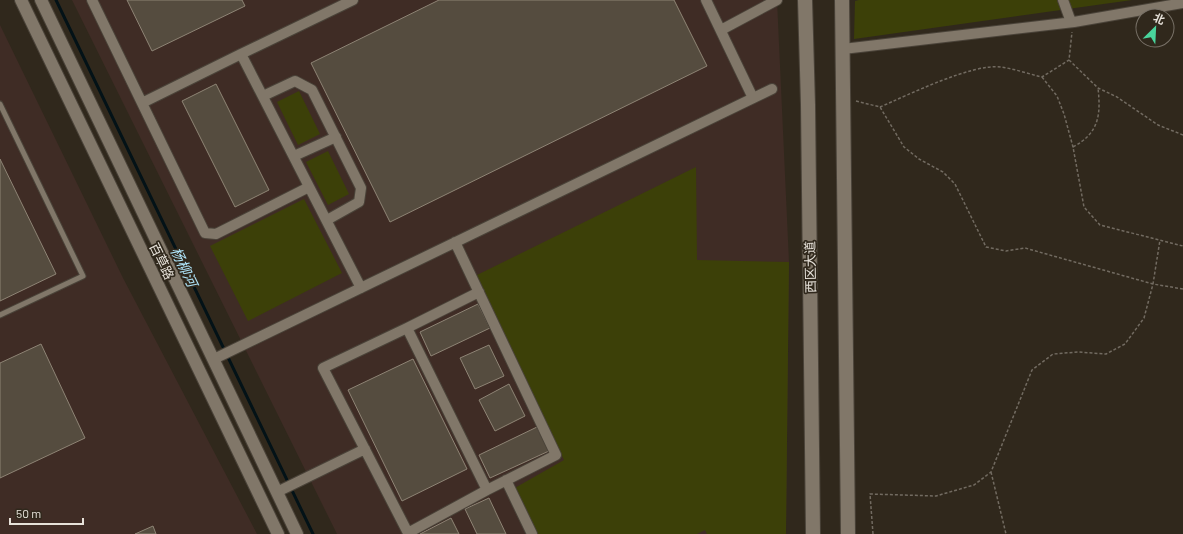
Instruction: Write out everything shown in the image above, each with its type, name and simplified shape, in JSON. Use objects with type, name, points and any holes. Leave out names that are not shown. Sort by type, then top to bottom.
[{"type":"main road","name":"西区大道","points":[[805,0],[813,534]]},
{"type":"main road","points":[[842,0],[848,534]]},
{"type":"street","name":"百草路","points":[[21,0],[278,534]]},
{"type":"street","name":"百草路","points":[[41,0],[221,355],[285,488],[297,534]]},
{"type":"street","points":[[92,0],[205,232],[216,234],[309,187]]},
{"type":"street","points":[[142,103],[241,54],[337,3],[353,0]]},
{"type":"street","points":[[706,0],[753,98]]},
{"type":"street","points":[[720,30],[777,0]]},
{"type":"street","points":[[1063,0],[1072,22]]},
{"type":"street","points":[[843,49],[1072,22],[1183,3]]},
{"type":"street","points":[[241,54],[361,288]]},
{"type":"street","points":[[263,96],[295,81],[312,90],[361,188],[358,202],[327,220]]},
{"type":"street","points":[[221,355],[772,89]]},
{"type":"street","points":[[294,156],[336,137]]},
{"type":"street","points":[[455,242],[479,292],[556,455],[487,490],[408,533],[323,368],[479,292]]},
{"type":"street","points":[[407,328],[487,490]]},
{"type":"street","points":[[285,488],[365,449]]},
{"type":"street","points":[[506,480],[532,534]]},
{"type":"lane","points":[[0,104],[83,276],[0,315]]},
{"type":"path","points":[[1069,60],[1072,22]]},
{"type":"path","points":[[1042,77],[1069,60]]},
{"type":"path","points":[[1069,60],[1098,88],[1117,97],[1158,126],[1183,135]]},
{"type":"path","points":[[844,99],[880,107],[938,82],[984,67],[1001,67],[1042,77],[1058,96],[1073,147],[1084,207],[1100,225],[1183,246]]},
{"type":"path","points":[[1073,147],[1085,140],[1096,125],[1100,107],[1098,88]]},
{"type":"path","points":[[880,107],[904,147],[919,159],[943,172],[955,184],[986,247],[1006,251],[1025,248],[1153,284],[1183,289]]},
{"type":"path","points":[[873,534],[870,494],[936,496],[974,485],[991,472],[1032,370],[1053,354],[1078,352],[1106,354],[1126,344],[1144,318],[1153,284],[1160,240]]},
{"type":"path","points":[[991,472],[1006,534]]},
{"type":"shaded area","points":[[72,0],[777,0],[789,262],[786,534],[337,534]]},
{"type":"shaded area","points":[[0,25],[123,278],[257,534],[0,534]]},
{"type":"green space","points":[[1132,0],[854,39],[855,1]]},
{"type":"green space","points":[[299,91],[320,134],[298,145],[277,102]]},
{"type":"green space","points":[[328,151],[349,194],[328,205],[306,162]]},
{"type":"green space","points":[[696,167],[697,260],[789,262],[786,534],[707,534],[705,530],[697,534],[535,534],[513,489],[564,460],[475,276]]},
{"type":"green space","points":[[304,199],[342,273],[248,321],[210,246]]},
{"type":"building","points":[[127,0],[242,0],[245,6],[152,51]]},
{"type":"building","points":[[439,0],[674,0],[707,66],[390,222],[311,63]]},
{"type":"building","points":[[216,84],[269,190],[235,207],[182,101]]},
{"type":"building","points":[[0,159],[56,274],[0,301]]},
{"type":"building","points":[[478,304],[490,328],[431,356],[420,332]]},
{"type":"building","points":[[41,344],[85,438],[0,478],[0,363]]},
{"type":"building","points":[[489,345],[504,376],[475,389],[460,358]]},
{"type":"building","points":[[413,359],[467,469],[402,501],[348,390]]},
{"type":"building","points":[[509,384],[525,416],[495,431],[479,400]]},
{"type":"building","points":[[537,427],[549,451],[490,478],[479,455]]},
{"type":"building","points":[[489,498],[506,534],[477,534],[465,509]]},
{"type":"building","points":[[451,518],[459,534],[420,534]]},
{"type":"building","points":[[153,526],[156,534],[135,534]]},
{"type":"waterway","name":"杨柳河","points":[[56,0],[313,534]]}]
